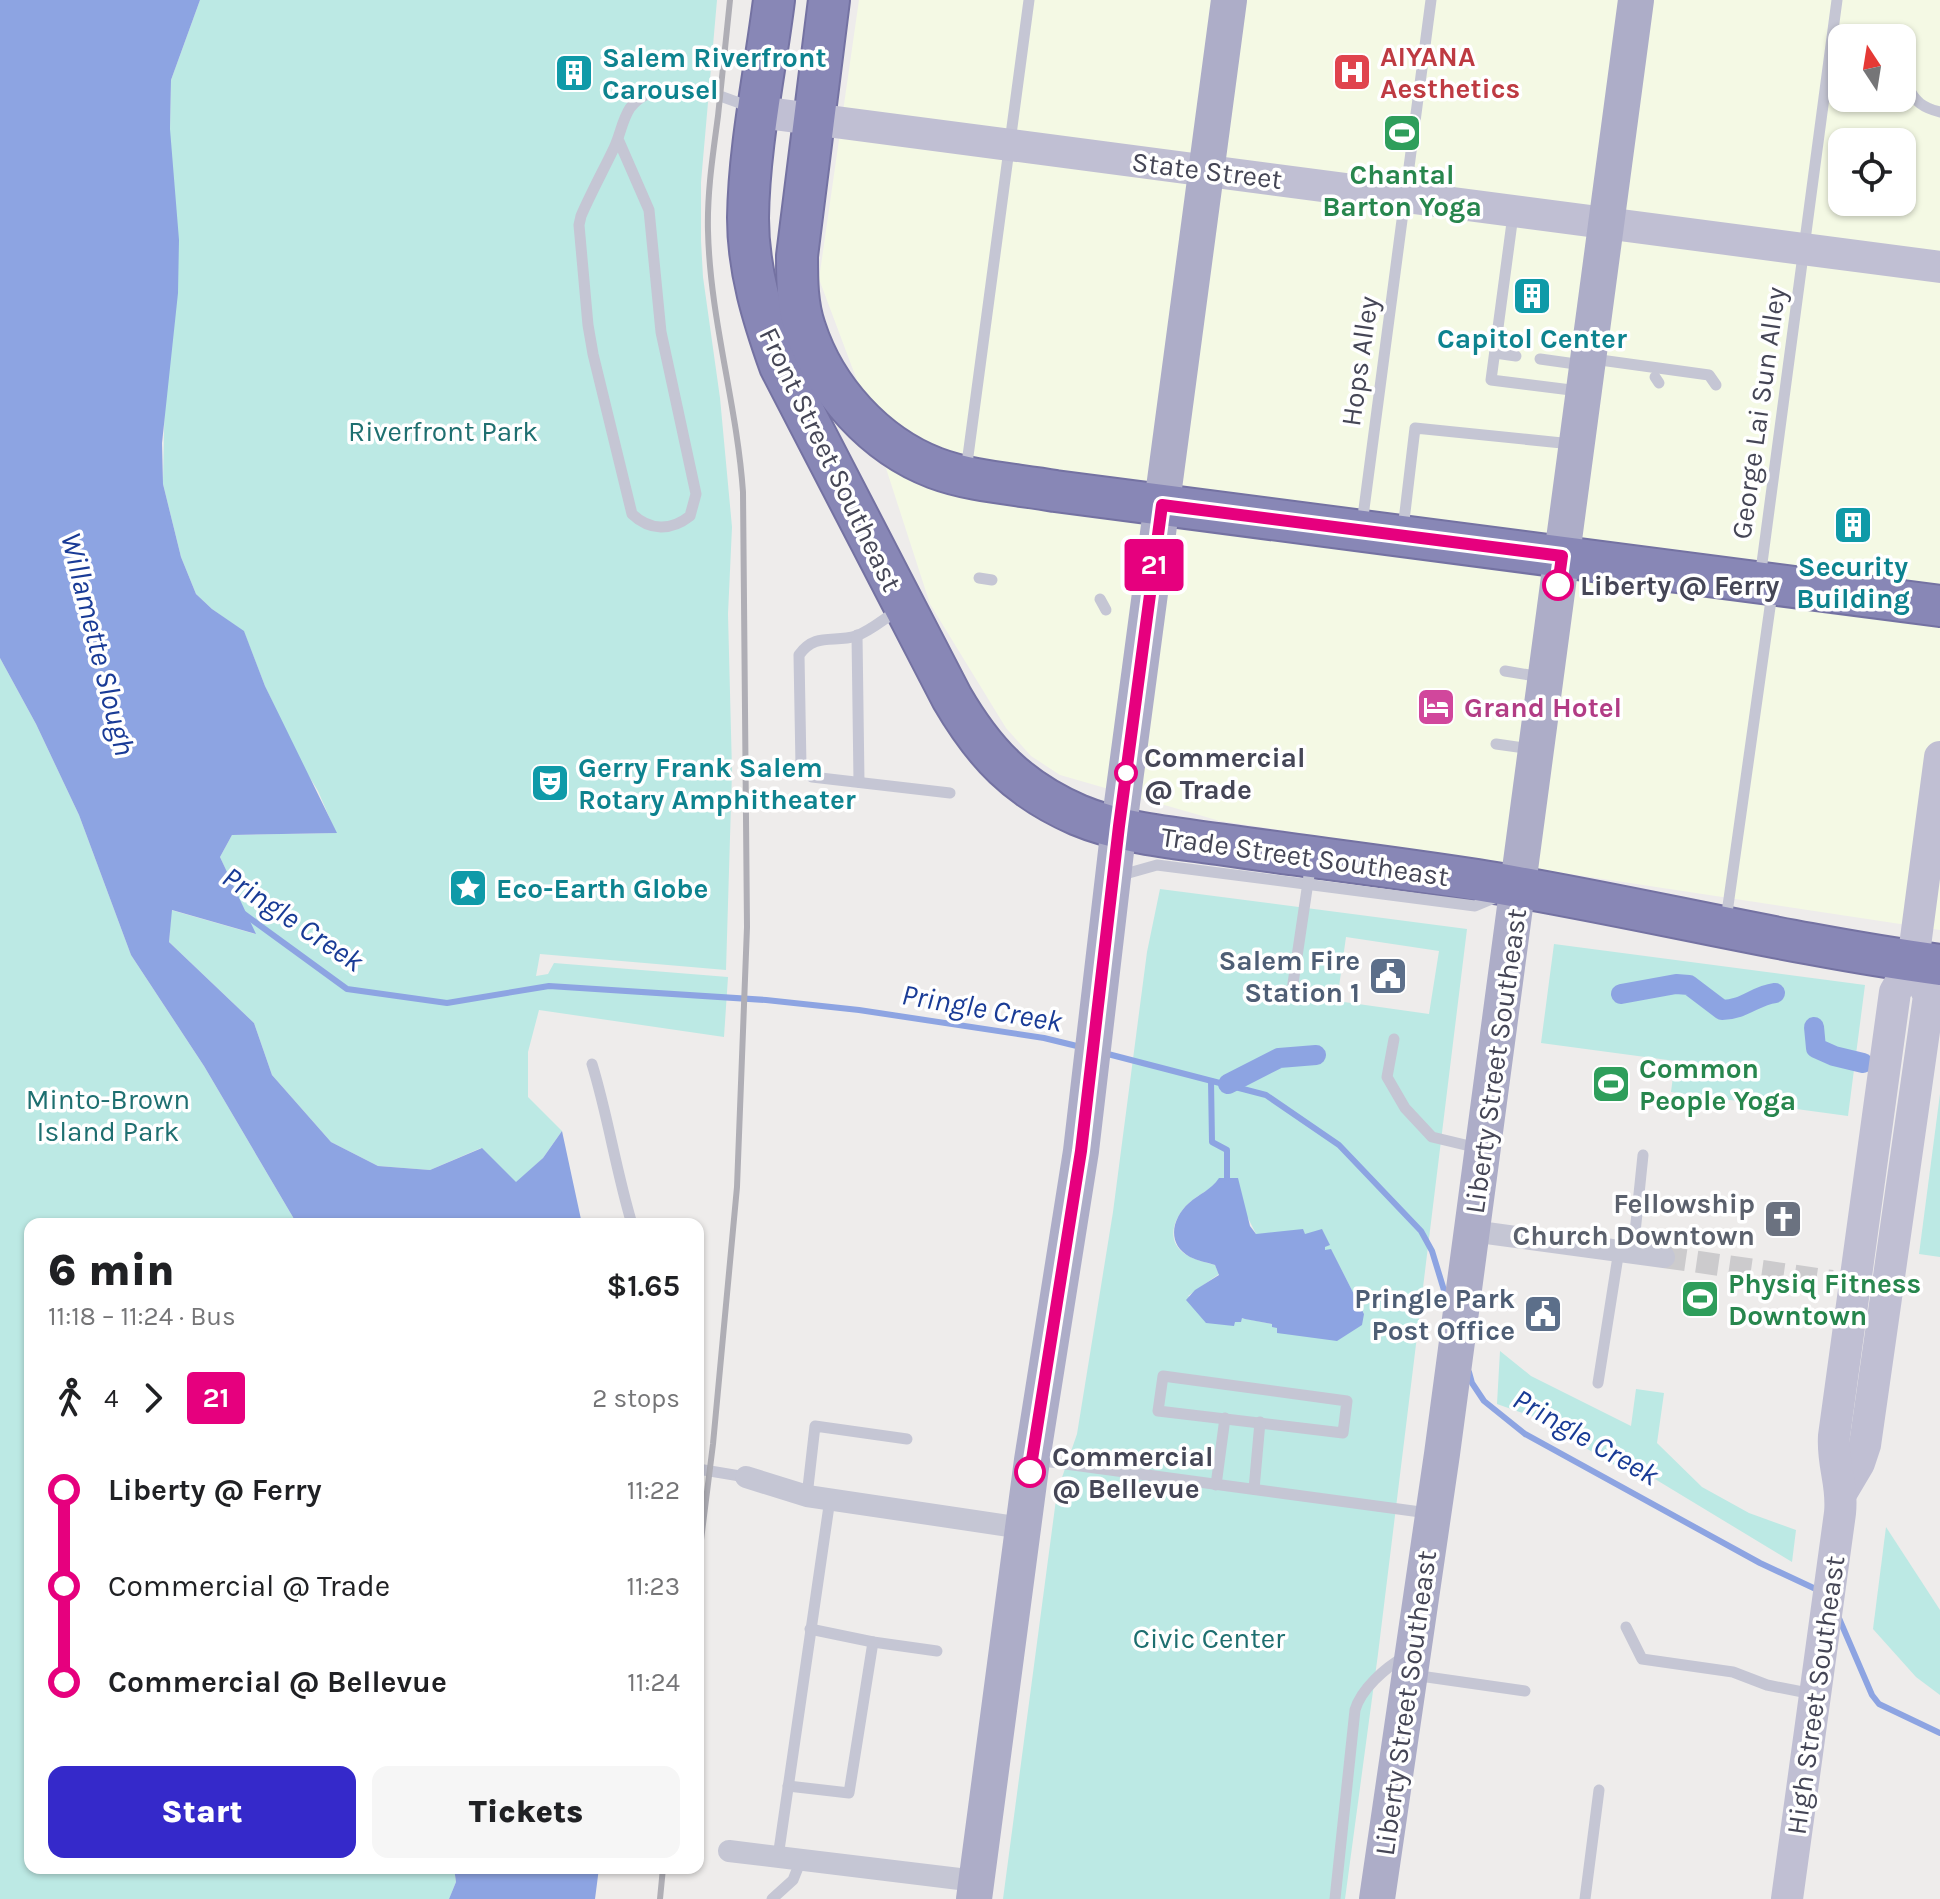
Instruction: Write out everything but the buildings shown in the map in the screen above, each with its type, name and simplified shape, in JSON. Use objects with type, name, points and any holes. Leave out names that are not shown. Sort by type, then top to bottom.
[{"type":"highway","name":"Front Street Southeast","points":[[774,0],[748,220],[761,315],[780,366],[952,698]]},
{"type":"highway","points":[[829,0],[797,256],[798,294],[805,328],[822,366],[847,402],[871,430],[912,458],[966,476],[1162,505],[1940,606]]},
{"type":"highway","name":"Trade Street Southeast","points":[[952,698],[992,758],[1030,789],[1080,816],[1310,871],[1518,888],[1926,963]]},
{"type":"main road","points":[[975,1890],[1032,1460],[1081,1151],[1119,826],[1229,0]]},
{"type":"main road","name":"Liberty Street Southeast","points":[[1377,1899],[1442,1454],[1636,0]]},
{"type":"main road","points":[[1080,816],[1107,858],[1113,877]]},
{"type":"street","name":"State Street","points":[[759,112],[1940,267]]},
{"type":"street","name":"High Street Southeast","points":[[1787,1899],[1843,1490],[1859,1463],[1865,1445],[1929,996],[1926,963],[1940,757]]},
{"type":"street","name":"High Street Southeast","points":[[1843,1490],[1833,1458],[1844,1282],[1895,992],[1926,963]]},
{"type":"street","points":[[1474,1217],[1516,1236],[1664,1257]]},
{"type":"street","points":[[746,1477],[807,1496],[1023,1528]]},
{"type":"street","points":[[729,1851],[975,1890]]},
{"type":"lane","points":[[966,476],[1029,0]]},
{"type":"lane","name":"Hops Alley","points":[[1361,532],[1431,0]]},
{"type":"lane","name":"George Lai Sun Alley","points":[[1725,928],[1804,249],[1837,0]]},
{"type":"lane","points":[[618,139],[649,210],[661,332],[696,494],[690,516],[671,527],[649,525],[632,514],[588,325],[579,225],[629,109],[647,95],[664,89],[720,95],[759,112]]},
{"type":"lane","points":[[1916,99],[1923,106],[1940,112]]},
{"type":"lane","points":[[1514,211],[1491,380],[1586,372],[1709,375],[1716,385]]},
{"type":"lane","points":[[1495,353],[1516,356]]},
{"type":"lane","points":[[1540,359],[1586,372]]},
{"type":"lane","points":[[1402,537],[1415,428],[1577,444]]},
{"type":"lane","points":[[904,607],[857,635],[813,641],[799,655],[801,766],[812,777],[950,793]]},
{"type":"lane","points":[[857,635],[859,782]]},
{"type":"lane","points":[[1505,671],[1546,678]]},
{"type":"lane","points":[[1496,744],[1535,750]]},
{"type":"lane","name":"Trade Street Southeast","points":[[1113,877],[1157,865],[1310,871]]},
{"type":"lane","points":[[1291,997],[1310,871]]},
{"type":"lane","points":[[1394,1039],[1387,1077],[1405,1108],[1432,1137],[1483,1149]]},
{"type":"lane","points":[[592,1064],[603,1100],[616,1171],[630,1218]]},
{"type":"lane","points":[[1598,1383],[1643,1155]]},
{"type":"lane","points":[[1163,1376],[1347,1401],[1343,1433],[1260,1422],[1158,1411],[1163,1376]]},
{"type":"lane","points":[[1216,1485],[1225,1418]]},
{"type":"lane","points":[[1254,1489],[1260,1422]]},
{"type":"lane","points":[[807,1496],[815,1426],[907,1439]]},
{"type":"lane","points":[[1032,1460],[1433,1513]]},
{"type":"lane","points":[[704,1470],[746,1477]]},
{"type":"lane","points":[[778,1857],[830,1499]]},
{"type":"lane","points":[[1626,1627],[1642,1659],[1733,1672],[1767,1685],[1815,1694]]},
{"type":"lane","points":[[810,1629],[937,1651]]},
{"type":"lane","points":[[788,1786],[849,1793],[873,1642]]},
{"type":"lane","points":[[1335,1899],[1357,1702],[1391,1666],[1410,1664],[1525,1691]]},
{"type":"lane","points":[[1585,1899],[1599,1790]]},
{"type":"lane","points":[[772,1899],[793,1880],[801,1860]]},
{"type":"shaded area","points":[[859,0],[1940,0],[1940,930],[1220,821],[1060,775],[1031,756],[1006,728],[930,604],[861,391],[819,279]]},
{"type":"green space","name":"Riverfront Park","points":[[200,0],[717,0],[701,182],[701,241],[732,527],[728,614],[732,771],[726,970],[540,954],[536,976],[548,974],[554,963],[728,977],[724,1037],[539,1010],[528,1052],[528,1097],[562,1131],[543,1158],[516,1183],[481,1148],[430,1170],[378,1166],[331,1142],[272,1075],[254,1023],[169,942],[171,910],[255,934],[220,857],[232,835],[336,833],[265,686],[244,632],[196,594],[181,557],[163,484],[171,80]]},
{"type":"green space","name":"Minto-Brown Island Park","points":[[0,658],[36,724],[79,815],[131,955],[204,1066],[293,1218],[24,1218],[24,1874],[455,1874],[456,1882],[449,1899],[0,1899]]},
{"type":"green space","name":"Civic Center","points":[[1160,889],[1467,929],[1345,1899],[1003,1899],[1057,1492],[1077,1434],[1113,1212],[1147,952]],"holes":[[[1346,937],[1439,951],[1429,1014],[1337,1001]],[[1214,1185],[1248,1218],[1256,1234],[1304,1234],[1329,1245],[1324,1247],[1325,1251],[1331,1250],[1364,1314],[1277,1332],[1277,1327],[1272,1324],[1242,1318],[1235,1322],[1188,1296],[1219,1274],[1215,1265],[1192,1258],[1179,1249],[1173,1236],[1174,1229],[1183,1209]]]},
{"type":"green space","points":[[1554,944],[1865,985],[1848,1116],[1671,1092],[1675,1061],[1541,1043]]},
{"type":"green space","points":[[1940,1094],[1940,1257],[1919,1254]]},
{"type":"green space","points":[[1500,1351],[1531,1376],[1631,1426],[1636,1389],[1664,1393],[1657,1443],[1702,1487],[1749,1513],[1796,1530],[1792,1562],[1645,1473],[1612,1464],[1537,1418],[1497,1404]]},
{"type":"green space","points":[[1886,1527],[1940,1610],[1940,1695],[1916,1677],[1873,1629]]},
{"type":"water","name":"Willamette Slough","points":[[0,0],[200,0],[171,80],[170,129],[179,240],[178,293],[162,443],[163,484],[181,557],[196,594],[244,631],[265,686],[337,833],[232,835],[220,857],[256,934],[172,910],[169,942],[254,1023],[272,1075],[331,1142],[378,1166],[430,1170],[482,1148],[516,1182],[543,1158],[562,1131],[581,1218],[293,1218],[204,1066],[131,955],[79,815],[36,724],[0,658]]},
{"type":"water","points":[[1219,1178],[1238,1178],[1250,1226],[1256,1234],[1303,1229],[1305,1234],[1322,1229],[1330,1245],[1325,1250],[1331,1249],[1364,1314],[1362,1325],[1337,1341],[1277,1333],[1277,1328],[1272,1324],[1242,1318],[1234,1326],[1206,1323],[1186,1300],[1195,1290],[1219,1275],[1215,1265],[1182,1252],[1174,1231],[1183,1209]]},
{"type":"water","points":[[455,1874],[598,1874],[595,1899],[449,1899],[456,1882]]},
{"type":"waterway","name":"Pringle Creek","points":[[244,914],[347,989],[447,1003],[549,986],[766,1000],[859,1010],[1044,1038],[1081,1047]]},
{"type":"waterway","points":[[1621,994],[1676,984],[1689,985],[1722,1010],[1775,993]]},
{"type":"waterway","points":[[1814,1027],[1816,1048],[1863,1063]]},
{"type":"waterway","name":"Pringle Creek","points":[[1104,1053],[1266,1095],[1339,1145],[1421,1231],[1432,1251],[1447,1300]]},
{"type":"waterway","points":[[1228,1084],[1279,1058],[1316,1055]]},
{"type":"waterway","points":[[1211,1081],[1212,1142],[1227,1150],[1227,1178]]},
{"type":"waterway","name":"Pringle Creek","points":[[1469,1372],[1484,1401],[1525,1434],[1760,1563],[1820,1591]]},
{"type":"waterway","name":"Pringle Creek","points":[[1838,1616],[1872,1695],[1879,1704],[1940,1733]]},
{"type":"tunnel","points":[[1664,1257],[1832,1281]]},
{"type":"railway","points":[[704,1516],[737,1187],[747,927],[743,492],[713,297],[708,231],[708,202],[730,0]]},
{"type":"railway","points":[[660,1899],[662,1874]]},
{"type":"bus line","name":"21","points":[[1030,1472],[1081,1151],[1119,826],[1162,505],[1562,556],[1558,585]]},
{"type":"place","name":"AIYANA Aesthetics","points":[[1352,72]]},
{"type":"place","name":"Salem Riverfront Carousel","points":[[574,73]]},
{"type":"place","name":"Chantal Barton Yoga","points":[[1402,133]]},
{"type":"place","name":"Capitol Center","points":[[1532,296]]},
{"type":"place","name":"Security Building","points":[[1853,525]]},
{"type":"place","name":"Liberty @ Ferry","points":[[1558,585]]},
{"type":"place","name":"Grand Hotel","points":[[1436,707]]},
{"type":"place","name":"Commercial @ Trade","points":[[1126,773]]},
{"type":"place","name":"Gerry Frank Salem Rotary Amphitheater","points":[[550,783]]},
{"type":"place","name":"Eco-Earth Globe","points":[[468,888]]},
{"type":"place","name":"Salem Fire Station 1","points":[[1388,976]]},
{"type":"place","name":"Common People Yoga","points":[[1611,1084]]},
{"type":"place","name":"Fellowship Church Downtown","points":[[1783,1219]]},
{"type":"place","name":"Physiq Fitness Downtown","points":[[1700,1299]]},
{"type":"place","name":"Pringle Park Post Office","points":[[1543,1314]]},
{"type":"place","name":"Commercial @ Bellevue","points":[[1030,1472]]}]
